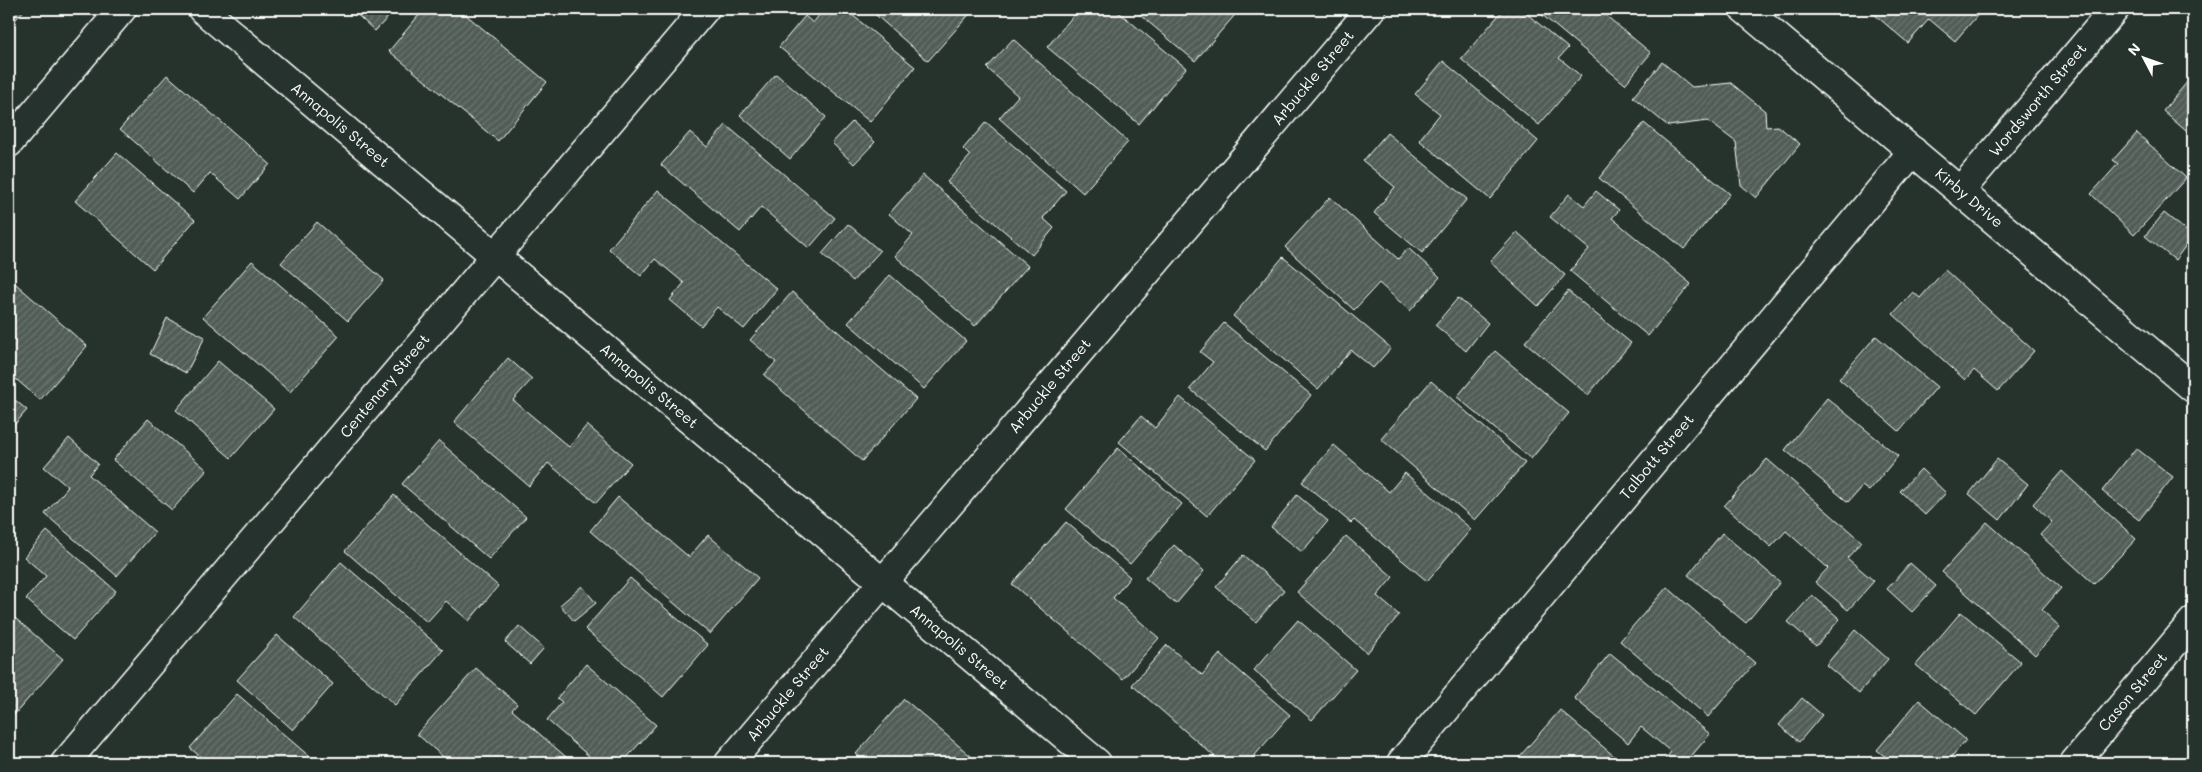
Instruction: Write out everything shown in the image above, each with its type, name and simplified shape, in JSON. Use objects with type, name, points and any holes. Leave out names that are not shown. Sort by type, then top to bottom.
[{"type":"street","points":[[9,143],[122,9]]},
{"type":"street","name":"Annapolis Street","points":[[202,9],[1097,763]]},
{"type":"street","name":"Centenary Street","points":[[65,763],[705,9]]},
{"type":"street","name":"Arbuckle Street","points":[[729,763],[1371,9]]},
{"type":"street","name":"Kirby Drive","points":[[1744,9],[2193,388]]},
{"type":"street","name":"Wordsworth Street","points":[[1960,191],[2115,9]]},
{"type":"street","name":"Talbott Street","points":[[1401,763],[1913,151]]},
{"type":"street","name":"Cason Street","points":[[2074,763],[2193,621]]},
{"type":"building","points":[[9,9],[25,9],[9,27]]},
{"type":"building","points":[[351,9],[396,9],[375,31]]},
{"type":"building","points":[[424,9],[459,9],[547,82],[498,141],[389,51]]},
{"type":"building","points":[[824,9],[845,9],[915,67],[870,122],[779,47],[805,16],[813,23]]},
{"type":"building","points":[[869,9],[974,9],[928,61]]},
{"type":"building","points":[[1079,9],[1115,9],[1186,68],[1139,124],[1047,47]]},
{"type":"building","points":[[1133,9],[1240,9],[1195,61]]},
{"type":"building","points":[[1504,9],[1521,9],[1568,48],[1559,58],[1581,76],[1539,125],[1461,59]]},
{"type":"building","points":[[1535,9],[1598,9],[1651,53],[1625,84]]},
{"type":"building","points":[[1868,9],[1983,9],[1955,41],[1929,19],[1908,43]]},
{"type":"building","points":[[1013,39],[1128,142],[1083,193],[999,118],[1018,96],[987,68]]},
{"type":"building","points":[[1443,61],[1538,141],[1490,199],[1419,140],[1440,114],[1415,94]]},
{"type":"building","points":[[1662,62],[1692,87],[1731,83],[1765,111],[1766,127],[1778,126],[1800,144],[1756,198],[1741,185],[1736,142],[1708,121],[1668,126],[1633,97]]},
{"type":"building","points":[[776,74],[826,117],[790,159],[740,115]]},
{"type":"building","points":[[167,75],[270,164],[240,199],[210,173],[193,193],[120,129]]},
{"type":"building","points":[[2193,75],[2193,137],[2163,111]]},
{"type":"building","points":[[852,122],[875,142],[854,164],[832,143]]},
{"type":"building","points":[[986,122],[1066,191],[1043,218],[1054,228],[1032,255],[947,182],[970,156],[963,149]]},
{"type":"building","points":[[1644,123],[1730,194],[1684,249],[1599,178]]},
{"type":"building","points":[[726,125],[835,218],[809,248],[761,207],[740,232],[661,165],[690,132],[707,147]]},
{"type":"building","points":[[1387,133],[1467,199],[1422,253],[1374,213],[1395,187],[1363,161]]},
{"type":"building","points":[[2137,133],[2186,178],[2134,235],[2091,194],[2118,164],[2113,160]]},
{"type":"building","points":[[117,153],[195,220],[153,269],[75,201]]},
{"type":"building","points":[[923,175],[1028,266],[975,326],[895,256],[913,235],[889,214]]},
{"type":"building","points":[[658,190],[777,289],[744,329],[717,307],[701,326],[670,300],[684,283],[655,259],[641,276],[609,249]]},
{"type":"building","points":[[1596,191],[1619,210],[1612,218],[1691,284],[1648,336],[1570,271],[1589,249],[1550,217],[1569,194],[1584,206]]},
{"type":"building","points":[[1330,197],[1398,259],[1408,248],[1440,277],[1410,311],[1379,283],[1354,310],[1285,247]]},
{"type":"building","points":[[2164,213],[2193,236],[2175,260],[2145,236]]},
{"type":"building","points":[[317,222],[384,280],[348,321],[281,263]]},
{"type":"building","points":[[848,224],[880,251],[853,281],[822,254]]},
{"type":"building","points":[[1517,232],[1565,275],[1538,306],[1490,262]]},
{"type":"building","points":[[1283,257],[1391,348],[1373,368],[1351,350],[1318,389],[1233,316]]},
{"type":"building","points":[[252,261],[339,336],[290,392],[203,317]]},
{"type":"building","points":[[1945,270],[2034,351],[1998,391],[1974,370],[1965,380],[1893,314],[1913,292],[1920,298]]},
{"type":"building","points":[[890,275],[966,341],[924,389],[848,323]]},
{"type":"building","points":[[9,278],[87,346],[40,400],[9,373]]},
{"type":"building","points":[[1568,291],[1631,343],[1588,395],[1525,342]]},
{"type":"building","points":[[792,292],[916,399],[862,461],[764,375],[776,362],[750,340]]},
{"type":"building","points":[[1458,298],[1488,323],[1466,351],[1435,325]]},
{"type":"building","points":[[167,318],[205,337],[186,373],[150,354]]},
{"type":"building","points":[[1224,323],[1311,395],[1265,451],[1190,389],[1213,362],[1200,352]]},
{"type":"building","points":[[1876,336],[1937,387],[1899,431],[1839,379]]},
{"type":"building","points":[[1495,351],[1569,413],[1531,459],[1457,397]]},
{"type":"building","points":[[508,358],[532,379],[513,400],[569,447],[587,425],[631,463],[596,503],[548,463],[529,486],[454,422]]},
{"type":"building","points":[[218,361],[274,409],[231,458],[176,410]]},
{"type":"building","points":[[1431,381],[1525,463],[1475,520],[1381,439]]},
{"type":"building","points":[[9,395],[27,410],[9,431]]},
{"type":"building","points":[[1180,397],[1255,460],[1207,516],[1119,442],[1141,416],[1155,428]]},
{"type":"building","points":[[1827,398],[1898,456],[1869,491],[1862,486],[1848,502],[1785,450]]},
{"type":"building","points":[[148,419],[207,470],[172,510],[113,460]]},
{"type":"building","points":[[69,438],[98,464],[89,475],[155,532],[117,576],[45,514],[68,487],[44,467]]},
{"type":"building","points":[[439,441],[526,517],[489,559],[402,484]]},
{"type":"building","points":[[1334,445],[1389,492],[1405,473],[1471,529],[1427,581],[1354,520],[1351,523],[1302,482]]},
{"type":"building","points":[[1118,448],[1182,504],[1130,564],[1066,509]]},
{"type":"building","points":[[2136,448],[2173,477],[2139,520],[2102,491]]},
{"type":"building","points":[[1767,459],[1862,542],[1847,558],[1874,581],[1848,610],[1815,582],[1828,568],[1786,531],[1771,547],[1724,506]]},
{"type":"building","points":[[1997,459],[2028,484],[2000,520],[1969,494]]},
{"type":"building","points":[[1921,469],[1946,493],[1925,515],[1900,491]]},
{"type":"building","points":[[2062,471],[2136,539],[2094,584],[2040,535],[2052,522],[2033,504]]},
{"type":"building","points":[[394,495],[498,586],[469,621],[446,601],[427,622],[345,551]]},
{"type":"building","points":[[1297,495],[1328,521],[1302,552],[1271,527]]},
{"type":"building","points":[[618,497],[689,557],[708,535],[758,578],[710,634],[590,531]]},
{"type":"building","points":[[1066,522],[1130,577],[1113,598],[1159,638],[1123,679],[1012,584]]},
{"type":"building","points":[[1987,522],[2061,588],[2042,610],[2060,627],[2035,655],[1942,572]]},
{"type":"building","points":[[47,531],[116,591],[73,640],[26,599],[46,576],[24,557]]},
{"type":"building","points":[[1722,533],[1780,582],[1746,623],[1688,575]]},
{"type":"building","points":[[1346,536],[1393,577],[1377,596],[1399,615],[1367,653],[1297,592]]},
{"type":"building","points":[[1174,545],[1204,571],[1176,604],[1145,578]]},
{"type":"building","points":[[1243,555],[1284,590],[1256,622],[1216,587]]},
{"type":"building","points":[[341,562],[443,650],[395,705],[294,617]]},
{"type":"building","points":[[1910,563],[1936,586],[1912,612],[1887,589]]},
{"type":"building","points":[[630,578],[708,645],[663,697],[585,629]]},
{"type":"building","points":[[582,586],[596,603],[574,621],[560,605]]},
{"type":"building","points":[[1667,587],[1755,663],[1708,717],[1620,641]]},
{"type":"building","points":[[1812,595],[1840,619],[1816,646],[1788,622]]},
{"type":"building","points":[[1961,612],[2021,662],[1976,715],[1916,665]]},
{"type":"building","points":[[9,613],[63,659],[14,715],[9,710]]},
{"type":"building","points":[[1298,620],[1356,670],[1312,720],[1254,670]]},
{"type":"building","points":[[519,626],[544,648],[530,664],[505,642]]},
{"type":"building","points":[[1855,630],[1888,659],[1859,693],[1826,665]]},
{"type":"building","points":[[277,635],[333,684],[293,730],[237,680]]},
{"type":"building","points":[[1167,645],[1202,675],[1220,654],[1290,715],[1248,763],[1222,763],[1132,685]]},
{"type":"building","points":[[1610,653],[1710,734],[1688,760],[1692,763],[1662,763],[1671,752],[1641,727],[1628,743],[1574,698]]},
{"type":"building","points":[[586,664],[656,725],[622,763],[597,763],[547,720],[562,702],[557,698]]},
{"type":"building","points":[[476,668],[517,704],[512,710],[573,763],[450,763],[417,734]]},
{"type":"building","points":[[237,694],[317,763],[208,763],[190,748]]},
{"type":"building","points":[[1802,698],[1822,715],[1799,742],[1779,725]]},
{"type":"building","points":[[904,699],[979,763],[867,763],[856,754]]},
{"type":"building","points":[[1919,700],[1966,740],[1946,763],[1893,763],[1877,750]]},
{"type":"building","points":[[1560,710],[1622,763],[1514,763]]}]
